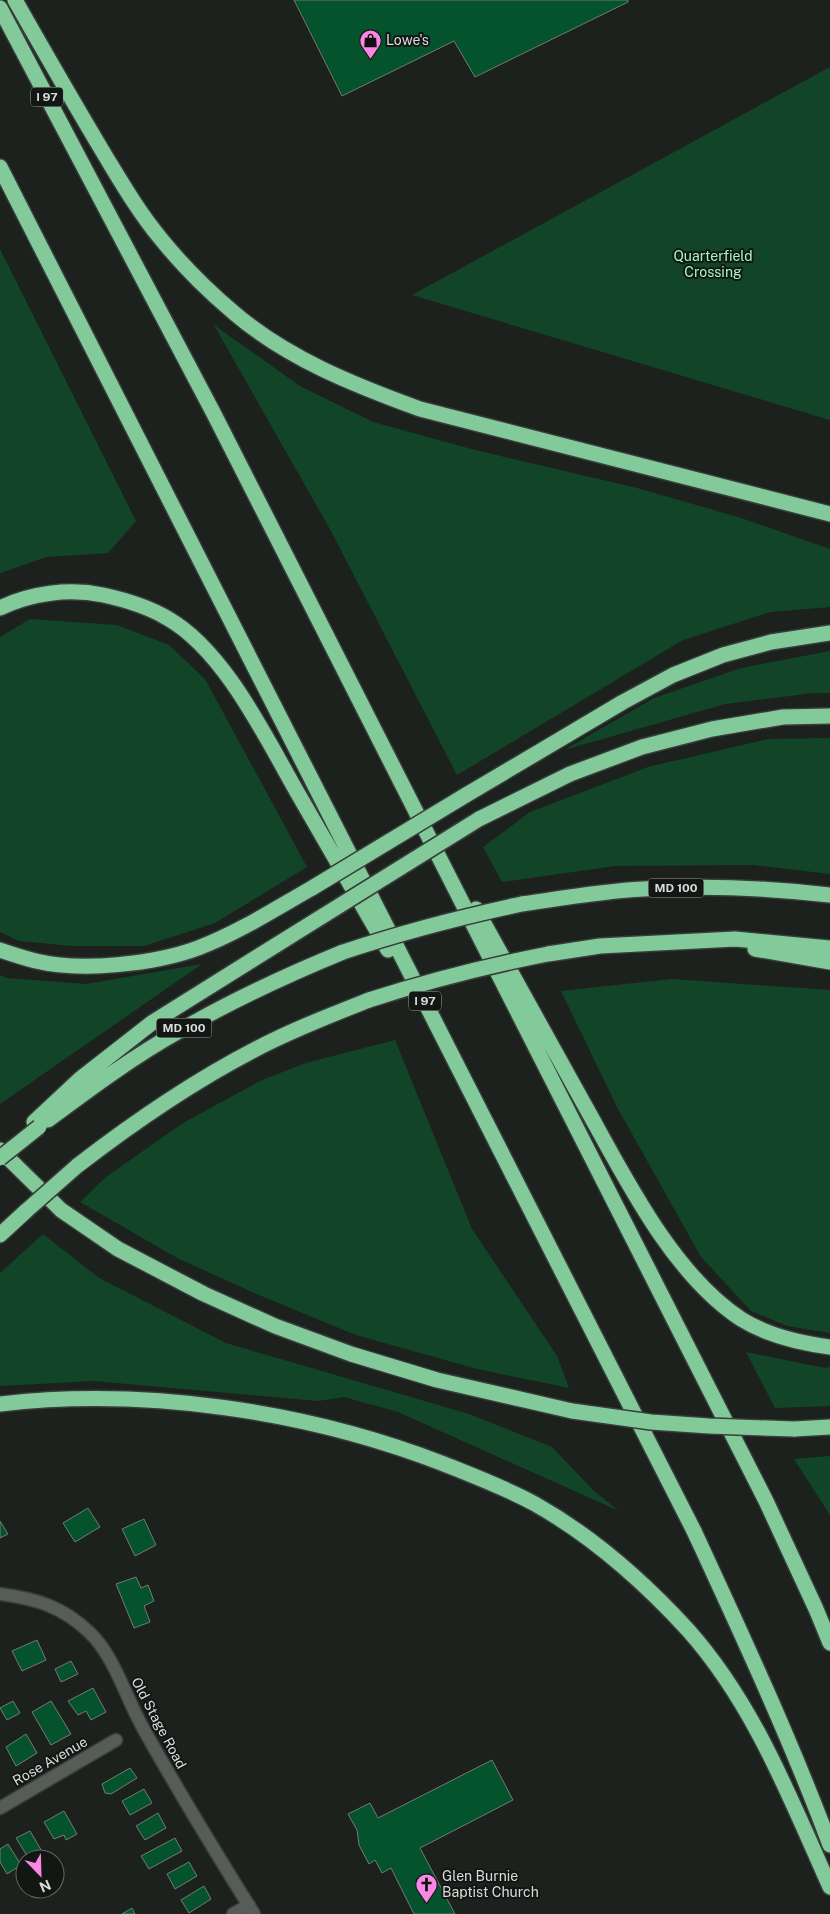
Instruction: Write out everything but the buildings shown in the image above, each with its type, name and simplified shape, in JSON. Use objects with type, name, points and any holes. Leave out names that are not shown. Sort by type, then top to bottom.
[{"type":"highway","points":[[15,0],[129,194],[161,238],[197,278],[234,312],[273,341],[316,366],[360,387],[420,408],[830,514]]},
{"type":"highway","name":"I 97","points":[[0,8],[214,414],[766,1502],[830,1642]]},
{"type":"highway","name":"I 97","points":[[0,167],[694,1532],[750,1653],[830,1845]]},
{"type":"highway","points":[[0,608],[9,603],[47,593],[91,593],[130,601],[168,618],[200,642],[227,674],[252,714],[487,1123]]},
{"type":"highway","points":[[0,950],[37,962],[79,966],[157,959],[197,948],[231,933],[312,888],[623,702],[673,675],[723,655],[771,642],[830,633]]},
{"type":"highway","points":[[353,690],[612,1154],[655,1226],[684,1265],[710,1294],[741,1319],[769,1334],[804,1344],[830,1347]]},
{"type":"highway","points":[[0,1157],[36,1124],[80,1079],[153,1022],[479,818],[570,774],[642,747],[712,729],[783,717],[830,716]]},
{"type":"highway","name":"MD 100","points":[[36,1124],[134,1058],[230,1002],[343,952],[407,931],[459,917],[522,904],[582,895],[643,889],[726,887],[830,895]]},
{"type":"highway","points":[[0,1235],[77,1166],[121,1132],[210,1075],[256,1049],[310,1023],[368,1000],[424,982],[478,968],[600,946],[735,939],[830,948]]},
{"type":"highway","points":[[654,942],[756,949],[830,962]]},
{"type":"highway","points":[[0,1150],[61,1210],[118,1249],[204,1294],[275,1326],[351,1354],[437,1380],[572,1410],[651,1422],[709,1426],[830,1427]]},
{"type":"highway","points":[[0,1404],[36,1400],[83,1399],[161,1402],[226,1408],[287,1419],[368,1438],[426,1457],[476,1476],[535,1504],[582,1535],[623,1566],[695,1638],[750,1716],[772,1758],[830,1886]]},
{"type":"street","name":"Old Stage Road","points":[[0,1594],[29,1598],[68,1614],[91,1633],[107,1656],[141,1725],[165,1768],[252,1909]]},
{"type":"street","name":"Rose Avenue","points":[[0,1808],[116,1740]]},
{"type":"street","points":[[233,1914],[252,1909]]},
{"type":"green space","name":"Quarterfield Crossing","points":[[830,67],[830,420],[412,295]]},
{"type":"green space","points":[[0,249],[136,521],[108,553],[47,557],[0,573]]},
{"type":"green space","points":[[214,325],[300,386],[373,422],[475,450],[637,488],[738,517],[830,549],[830,607],[770,612],[683,640],[457,775],[331,531]]},
{"type":"green space","points":[[30,619],[117,625],[169,645],[205,679],[307,867],[215,923],[144,946],[72,946],[19,941],[0,932],[0,637]]},
{"type":"green space","points":[[830,651],[830,693],[813,693],[725,704],[564,750],[654,698],[741,668]]},
{"type":"green space","points":[[830,738],[830,874],[753,865],[615,866],[502,882],[483,847],[530,812],[648,767],[768,739]]},
{"type":"green space","points":[[202,964],[0,1104],[0,975],[7,978],[86,984]]},
{"type":"green space","points":[[672,979],[830,990],[830,1333],[787,1326],[751,1311],[701,1257],[617,1107],[561,991]]},
{"type":"green space","points":[[395,1040],[472,1229],[557,1356],[569,1388],[477,1369],[356,1335],[259,1295],[179,1259],[80,1202],[106,1177],[183,1123],[262,1080],[306,1063]]},
{"type":"green space","points":[[43,1234],[99,1278],[226,1343],[469,1414],[552,1447],[594,1491],[619,1511],[398,1412],[344,1397],[318,1401],[94,1381],[0,1386],[0,1273]]},
{"type":"green space","points":[[746,1352],[825,1368],[830,1367],[830,1406],[775,1408]]},
{"type":"green space","points":[[830,1456],[830,1515],[794,1459]]},
{"type":"place","name":"Lowe's","points":[[370,59]]},
{"type":"place","name":"Glen Burnie Baptist Church","points":[[426,1903]]}]
